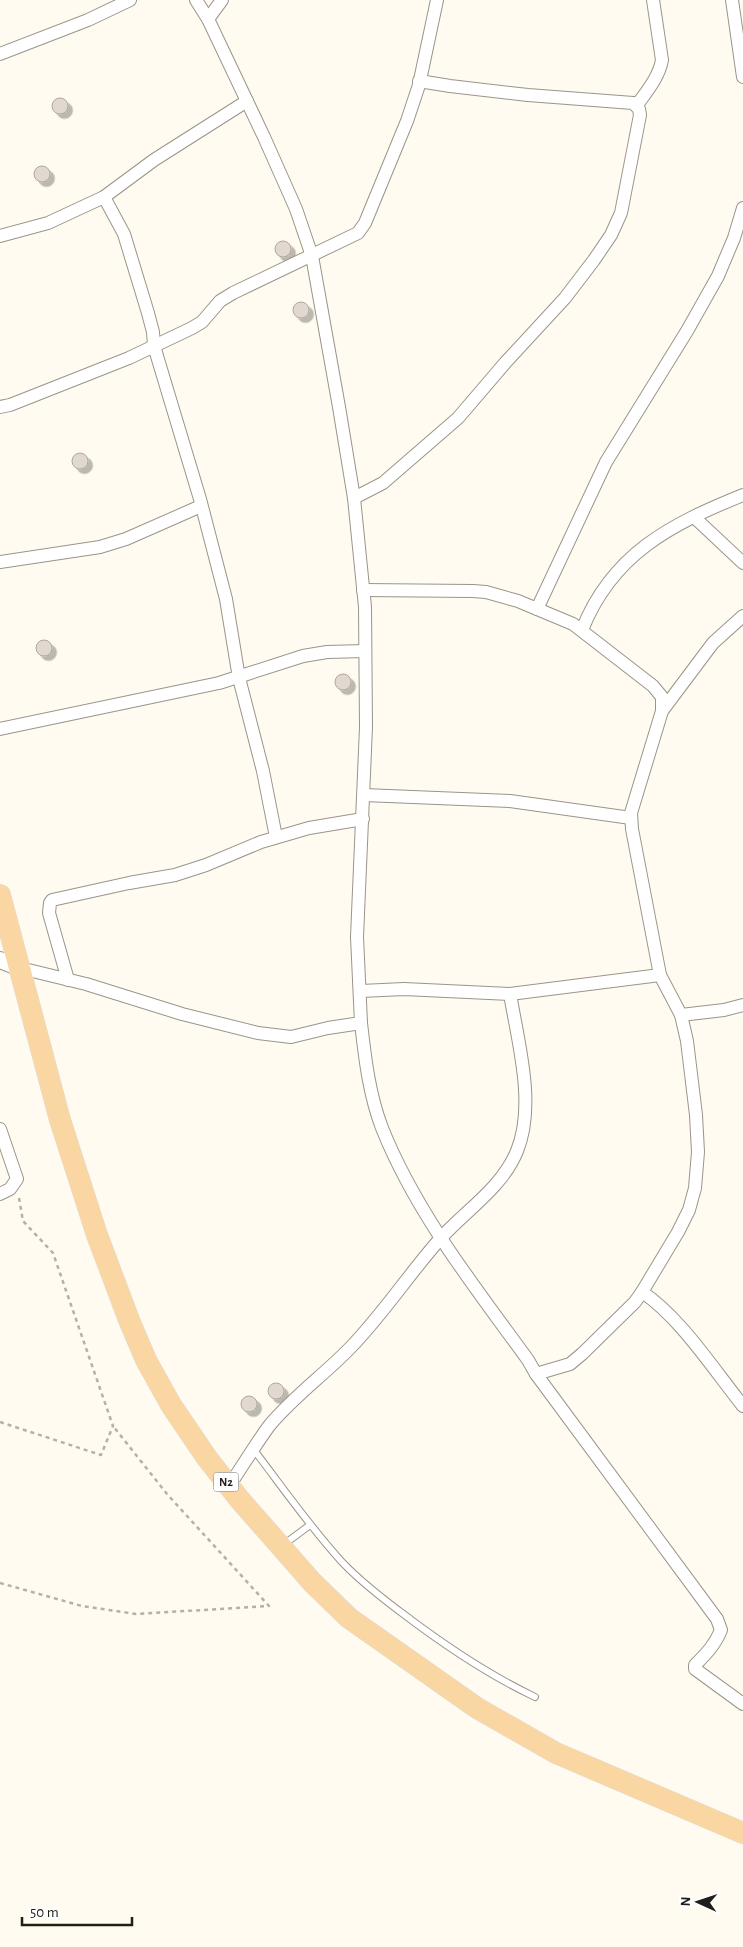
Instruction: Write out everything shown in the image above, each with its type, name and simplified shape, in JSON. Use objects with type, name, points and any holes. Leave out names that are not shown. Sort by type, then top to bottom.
[{"type":"highway","name":"N2","points":[[0,895],[60,1120],[97,1235],[129,1320],[146,1360],[170,1405],[228,1486],[280,1548],[349,1618],[477,1708],[556,1753],[743,1833]]},
{"type":"street","points":[[0,54],[88,20],[130,0]]},
{"type":"street","points":[[196,0],[208,19],[247,100],[296,209],[312,256],[354,498],[365,607],[366,727],[357,938],[361,991],[361,1023],[367,1075],[381,1127],[407,1181],[441,1238],[536,1374],[717,1619],[721,1630],[717,1640],[712,1649],[695,1664],[695,1669],[743,1704]]},
{"type":"street","points":[[208,19],[222,0]]},
{"type":"street","points":[[0,407],[10,405],[129,358],[154,346],[202,322],[213,307],[226,297],[354,236],[361,229],[407,121],[419,81],[437,0]]},
{"type":"street","points":[[637,105],[661,68],[662,60],[653,0]]},
{"type":"street","points":[[732,0],[743,77]]},
{"type":"street","points":[[354,498],[383,483],[458,418],[505,363],[565,298],[594,260],[611,235],[621,213],[640,115],[640,109],[637,105],[629,102],[518,94],[419,81]]},
{"type":"street","points":[[0,236],[48,223],[104,197],[154,160],[247,100]]},
{"type":"street","points":[[104,197],[124,234],[154,332],[154,346],[202,506],[226,599],[239,678],[263,771],[276,837]]},
{"type":"street","points":[[537,609],[606,462],[687,331],[718,276],[734,238],[743,208]]},
{"type":"street","points":[[582,630],[591,606],[610,578],[639,549],[694,517],[743,495]]},
{"type":"street","points":[[0,562],[100,547],[202,506]]},
{"type":"street","points":[[694,517],[743,562]]},
{"type":"street","points":[[363,590],[486,592],[518,601],[582,630],[660,693],[663,703],[631,818],[634,846],[660,975],[681,1016],[687,1041],[696,1115],[698,1152],[695,1188],[689,1210],[678,1232],[635,1302],[576,1359],[558,1368],[536,1374]]},
{"type":"street","points":[[662,710],[713,643],[743,616]]},
{"type":"street","points":[[0,729],[239,678],[303,656],[327,652],[365,651]]},
{"type":"street","points":[[364,795],[510,801],[631,818]]},
{"type":"street","points":[[68,980],[49,913],[52,900],[174,875],[206,865],[276,837],[309,828],[363,819]]},
{"type":"street","points":[[0,960],[20,968],[68,980],[182,1014],[258,1033],[291,1037],[328,1028],[361,1023]]},
{"type":"street","points":[[361,991],[404,989],[510,994],[660,975]]},
{"type":"street","points":[[228,1486],[270,1426],[351,1347],[441,1238],[487,1194],[504,1174],[517,1151],[523,1130],[526,1100],[510,994]]},
{"type":"street","points":[[681,1016],[724,1010],[743,1005]]},
{"type":"street","points":[[0,1129],[16,1178],[10,1189],[0,1194]]},
{"type":"street","points":[[642,1292],[656,1302],[674,1320],[743,1406]]},
{"type":"lane","points":[[254,1450],[310,1525],[343,1563],[367,1586],[477,1666],[503,1682],[535,1697]]},
{"type":"lane","points":[[280,1548],[310,1525]]},
{"type":"path","points":[[0,1583],[82,1606],[136,1614],[269,1606],[167,1494],[113,1426],[53,1253],[23,1221],[16,1178]]},
{"type":"path","points":[[0,1422],[101,1455],[113,1426]]},
{"type":"building","points":[[57,98],[63,98],[68,103],[66,112],[57,114],[52,109],[52,103]]},
{"type":"building","points":[[39,166],[45,166],[50,171],[48,180],[39,182],[34,177],[34,171]]},
{"type":"building","points":[[280,241],[286,241],[291,246],[289,255],[280,257],[275,252],[275,246]]},
{"type":"building","points":[[298,302],[304,302],[309,307],[307,316],[298,318],[293,313],[293,307]]},
{"type":"building","points":[[77,453],[83,453],[88,458],[86,467],[77,469],[72,464],[72,458]]},
{"type":"building","points":[[41,640],[47,640],[52,645],[50,654],[41,656],[36,651],[36,645]]},
{"type":"building","points":[[340,674],[346,674],[351,679],[349,688],[340,690],[335,685],[335,679]]},
{"type":"building","points":[[273,1383],[279,1383],[284,1388],[282,1397],[273,1399],[268,1394],[268,1388]]},
{"type":"building","points":[[246,1396],[252,1396],[257,1401],[255,1410],[246,1412],[241,1407],[241,1401]]}]
